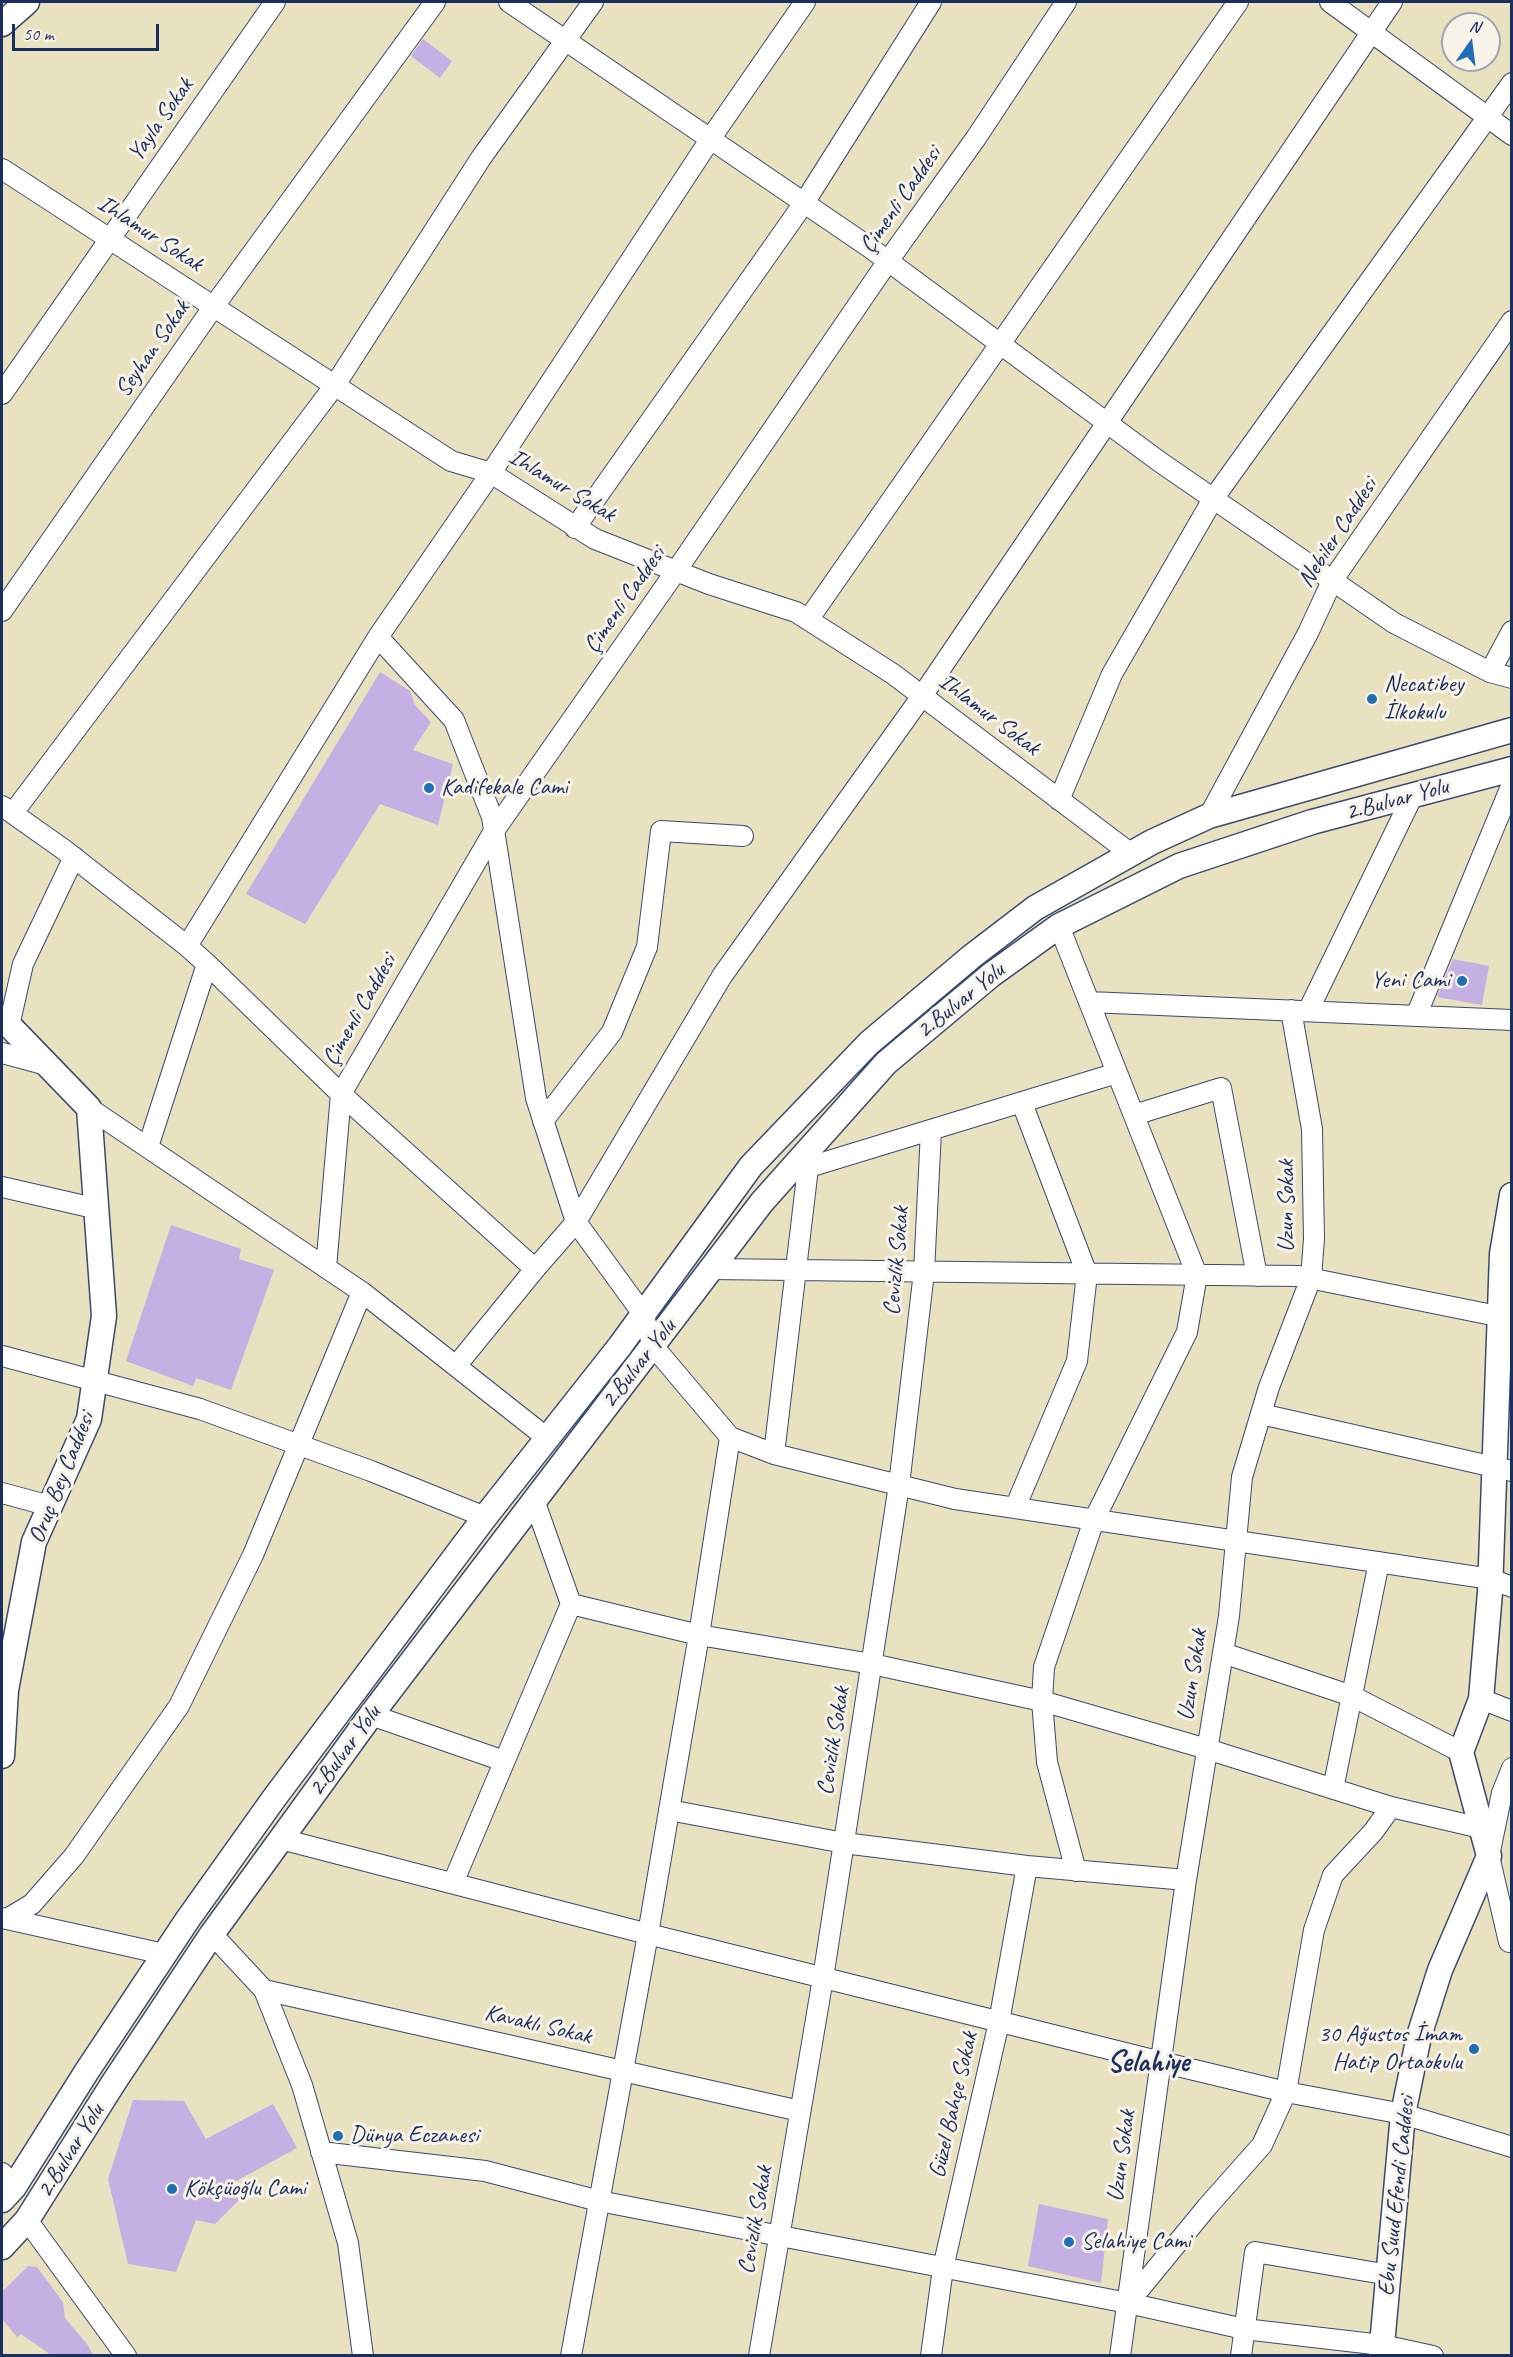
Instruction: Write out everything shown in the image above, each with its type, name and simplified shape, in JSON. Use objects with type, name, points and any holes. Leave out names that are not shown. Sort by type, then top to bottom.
[{"type":"main road","points":[[2,24],[27,2]]},
{"type":"main road","name":"2.Bulvar Yolu","points":[[6,2187],[164,1954],[275,1797],[485,1517],[620,1346],[750,1166],[869,1043],[971,957],[1035,908],[1130,853],[1209,816],[1512,730]]},
{"type":"main road","name":"2.Bulvar Yolu","points":[[2,2247],[27,2220],[114,2082],[212,1934],[371,1715],[762,1202],[797,1171],[886,1063],[991,975],[1059,926],[1179,866],[1312,822],[1512,769]]},
{"type":"main road","points":[[5,1022],[89,1107]]},
{"type":"main road","name":"Oruç Bey Caddesi","points":[[2,1756],[6,1690],[34,1542],[89,1419],[96,1381],[104,1316],[89,1107]]},
{"type":"main road","points":[[1489,1856],[1461,1752],[1481,1699],[1501,1583],[1505,1317],[1512,1195]]},
{"type":"main road","name":"Ebu Suud Efendi Caddesi","points":[[1382,2350],[1403,2114],[1419,2036],[1440,1970],[1489,1856]]},
{"type":"street","name":"Yayla Sokak","points":[[2,394],[275,2]]},
{"type":"street","name":"Seyhan Sokak","points":[[2,611],[214,306],[435,2]]},
{"type":"street","points":[[509,2],[888,261],[1213,499],[1394,623],[1490,672],[1512,678]]},
{"type":"street","points":[[535,1269],[341,1094],[187,946],[74,857],[7,810],[334,385],[481,158],[593,2]]},
{"type":"street","points":[[187,946],[378,637],[492,473],[710,139],[805,2]]},
{"type":"street","points":[[575,528],[804,203],[931,2]]},
{"type":"street","name":"Çimenli Caddesi","points":[[326,1268],[341,1094],[494,831],[676,571],[888,261],[976,138],[1066,2]]},
{"type":"street","points":[[808,620],[1238,2]]},
{"type":"street","points":[[1330,2],[1512,135]]},
{"type":"street","points":[[456,1366],[576,1222],[722,976],[922,696],[1392,2]]},
{"type":"street","points":[[1059,800],[1112,674],[1213,499],[1512,83]]},
{"type":"street","name":"Ihlamur Sokak","points":[[2,169],[451,460],[492,473],[595,539],[708,584],[796,612],[893,674],[1130,853]]},
{"type":"street","name":"Nebiler Caddesi","points":[[1209,816],[1308,633],[1332,581],[1512,321]]},
{"type":"street","points":[[1490,672],[1512,631]]},
{"type":"street","points":[[378,637],[454,720],[492,817],[536,1098],[576,1222],[643,1314],[653,1347],[730,1437],[774,1454],[955,1499],[1379,1562],[1501,1583]]},
{"type":"street","points":[[1416,1016],[1512,784]]},
{"type":"street","points":[[1300,1011],[1413,795]]},
{"type":"street","points":[[543,1121],[612,1032],[647,947],[661,831],[743,836]]},
{"type":"street","points":[[5,1022],[23,964],[74,857]]},
{"type":"street","points":[[1059,926],[1197,1275],[1187,1332],[1094,1520],[1044,1667],[1042,1701],[1047,1762],[1076,1870]]},
{"type":"street","points":[[148,1147],[207,964]]},
{"type":"street","points":[[1089,1002],[1512,1020]]},
{"type":"street","name":"Uzun Sokak","points":[[1120,2355],[1186,1880],[1223,1653],[1242,1477],[1261,1414],[1311,1278],[1314,1239],[1312,1129],[1300,1011]]},
{"type":"street","points":[[2,1053],[47,1065]]},
{"type":"street","points":[[774,1454],[795,1270],[797,1171],[1117,1073]]},
{"type":"street","points":[[1134,1115],[1221,1088],[1257,1276]]},
{"type":"street","points":[[1015,1508],[1077,1361],[1087,1274],[1022,1103]]},
{"type":"street","points":[[89,1107],[362,1292],[547,1438]]},
{"type":"street","name":"Cevizlik Sokak","points":[[759,2355],[823,1978],[899,1485],[924,1272],[931,1131]]},
{"type":"street","points":[[2,1187],[98,1209]]},
{"type":"street","points":[[711,1269],[1299,1276],[1505,1317]]},
{"type":"street","points":[[4,1918],[32,1904],[74,1856],[179,1706],[253,1556],[362,1292]]},
{"type":"street","points":[[2,1356],[200,1408],[485,1517]]},
{"type":"street","points":[[1261,1414],[1503,1468]]},
{"type":"street","points":[[571,2355],[648,1934],[730,1437]]},
{"type":"street","points":[[2,1493],[50,1506]]},
{"type":"street","points":[[453,1884],[571,1604],[534,1500]]},
{"type":"street","points":[[1334,1789],[1379,1562]]},
{"type":"street","points":[[571,1604],[699,1635],[872,1664],[1042,1701],[1207,1749],[1391,1808],[1481,1828]]},
{"type":"street","points":[[1223,1653],[1352,1696],[1461,1752]]},
{"type":"street","points":[[1481,1699],[1512,1711]]},
{"type":"street","points":[[371,1715],[504,1761]]},
{"type":"street","points":[[1512,1768],[1502,1793],[1489,1856],[1509,1942],[1512,1942]]},
{"type":"street","points":[[1128,2303],[1207,2206],[1262,2145],[1286,2092],[1314,1930],[1333,1875],[1373,1832],[1391,1808]]},
{"type":"street","points":[[669,1810],[844,1843],[1027,1866],[1186,1880]]},
{"type":"street","points":[[280,1839],[1161,2062],[1286,2092],[1403,2114],[1512,2147]]},
{"type":"street","name":"Güzel Bahçe Sokak","points":[[931,2355],[943,2268],[999,2022],[1027,1866]]},
{"type":"street","points":[[4,1918],[164,1954]]},
{"type":"street","points":[[212,1934],[264,1990],[302,2085],[348,2243],[363,2355]]},
{"type":"street","name":"Kavaklı Sokak","points":[[264,1990],[800,2111]]},
{"type":"street","points":[[321,2152],[485,2171],[599,2201],[1128,2303],[1244,2329],[1382,2350],[1433,2355]]},
{"type":"street","points":[[27,2220],[120,2353]]},
{"type":"street","points":[[1240,2355],[1255,2252],[1389,2275]]},
{"type":"building","points":[[423,39],[452,61],[440,78],[411,56]]},
{"type":"building","points":[[380,672],[410,691],[415,705],[431,722],[413,750],[453,764],[438,825],[380,804],[305,924],[246,894]]},
{"type":"building","name":"Yeni Cami","points":[[1453,959],[1489,966],[1482,1005],[1437,997]]},
{"type":"building","points":[[171,1225],[241,1249],[239,1259],[274,1270],[231,1390],[196,1378],[193,1386],[126,1361]]},
{"type":"building","name":"Kökçüoğlu Cami","points":[[133,2100],[184,2101],[206,2139],[273,2104],[297,2148],[231,2184],[240,2199],[215,2224],[196,2220],[176,2272],[128,2264],[108,2179]]},
{"type":"building","name":"Selahiye Cami","points":[[1039,2204],[1108,2219],[1101,2283],[1028,2266]]},
{"type":"building","points":[[28,2266],[37,2267],[63,2302],[65,2318],[87,2344],[93,2355],[51,2355],[21,2334],[17,2337],[2,2319],[2,2292]]},
{"type":"place","name":"Necatibey İlkokulu","points":[[1372,699]]},
{"type":"place","name":"Kadifekale Cami","points":[[429,788]]},
{"type":"place","name":"Yeni Cami","points":[[1462,981]]},
{"type":"place","name":"30 Ağustos İmam Hatip Ortaokulu","points":[[1474,2049]]},
{"type":"place","name":"Dünya Eczanesi","points":[[338,2136]]},
{"type":"place","name":"Kökçüoğlu Cami","points":[[172,2189]]},
{"type":"place","name":"Selahiye Cami","points":[[1069,2242]]},
{"type":"district","name":"Selahiye","points":[[1148,2063]]}]
